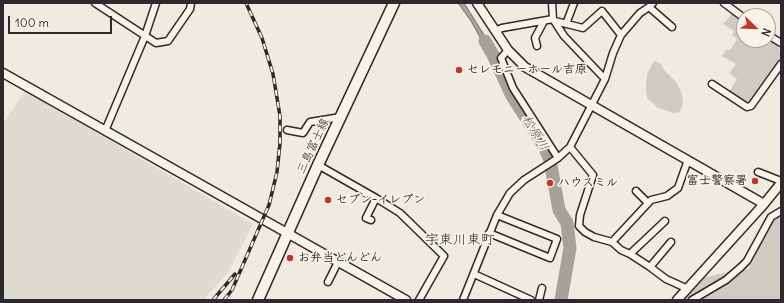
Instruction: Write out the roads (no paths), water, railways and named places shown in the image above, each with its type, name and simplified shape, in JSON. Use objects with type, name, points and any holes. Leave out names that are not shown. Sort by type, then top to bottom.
[{"type":"main road","name":"三島富士線","points":[[258,300],[318,165],[394,3]]},
{"type":"street","points":[[95,3],[156,43],[168,41],[190,9],[191,3]]},
{"type":"street","points":[[105,131],[146,36],[156,3]]},
{"type":"street","points":[[477,3],[508,50],[525,67],[764,204]]},
{"type":"street","points":[[552,3],[554,20],[564,36],[605,79]]},
{"type":"street","points":[[566,24],[574,3]]},
{"type":"street","points":[[724,3],[736,12]]},
{"type":"street","points":[[463,300],[489,233],[497,215],[510,193],[524,180],[557,159],[570,147],[605,79],[613,53],[621,35],[640,13],[651,5],[672,27]]},
{"type":"street","points":[[495,31],[502,28],[554,20],[583,28],[602,11],[621,35]]},
{"type":"street","points":[[537,46],[535,38],[544,21]]},
{"type":"street","points":[[508,50],[500,58],[513,88],[557,159]]},
{"type":"street","points":[[712,84],[747,107],[752,106],[781,64]]},
{"type":"street","points":[[3,73],[406,300]]},
{"type":"street","points":[[287,130],[303,133],[310,122],[341,117]]},
{"type":"street","points":[[570,147],[593,175],[580,215],[579,226],[585,232],[594,237],[612,242],[621,250],[630,254],[666,279],[688,289]]},
{"type":"street","points":[[612,242],[651,200],[667,196],[678,188],[688,160]]},
{"type":"street","points":[[318,165],[400,213],[444,256],[419,300]]},
{"type":"street","points":[[677,300],[764,204],[781,182],[758,172]]},
{"type":"street","points":[[636,191],[648,203]]},
{"type":"street","points":[[371,220],[366,218],[376,198]]},
{"type":"street","points":[[692,300],[726,280],[747,261],[771,217],[781,210]]},
{"type":"street","points":[[489,233],[550,258],[557,239],[497,215]]},
{"type":"street","points":[[630,254],[665,221]]},
{"type":"street","points":[[650,267],[671,242]]},
{"type":"street","points":[[328,282],[338,262]]},
{"type":"street","points":[[474,274],[531,300]]},
{"type":"street","points":[[539,300],[542,288]]},
{"type":"waterway","name":"松原川","points":[[485,41],[512,96],[544,146],[550,160],[559,210],[567,223],[570,248],[561,300]]},
{"type":"railway","points":[[224,300],[232,290],[269,205],[277,172],[280,143],[280,116],[273,74],[262,38],[246,3]]},
{"type":"railway","points":[[213,300],[235,274]]},
{"type":"place","name":"セレモニーホール吉原","points":[[459,70]]},
{"type":"place","name":"富士警察署","points":[[755,181]]},
{"type":"place","name":"ハウスミル","points":[[550,183]]},
{"type":"place","name":"セブン-イレブン","points":[[328,200]]},
{"type":"place","name":"お弁当どんどん","points":[[290,258]]},
{"type":"district","name":"宇東川東町","points":[[460,240]]}]
